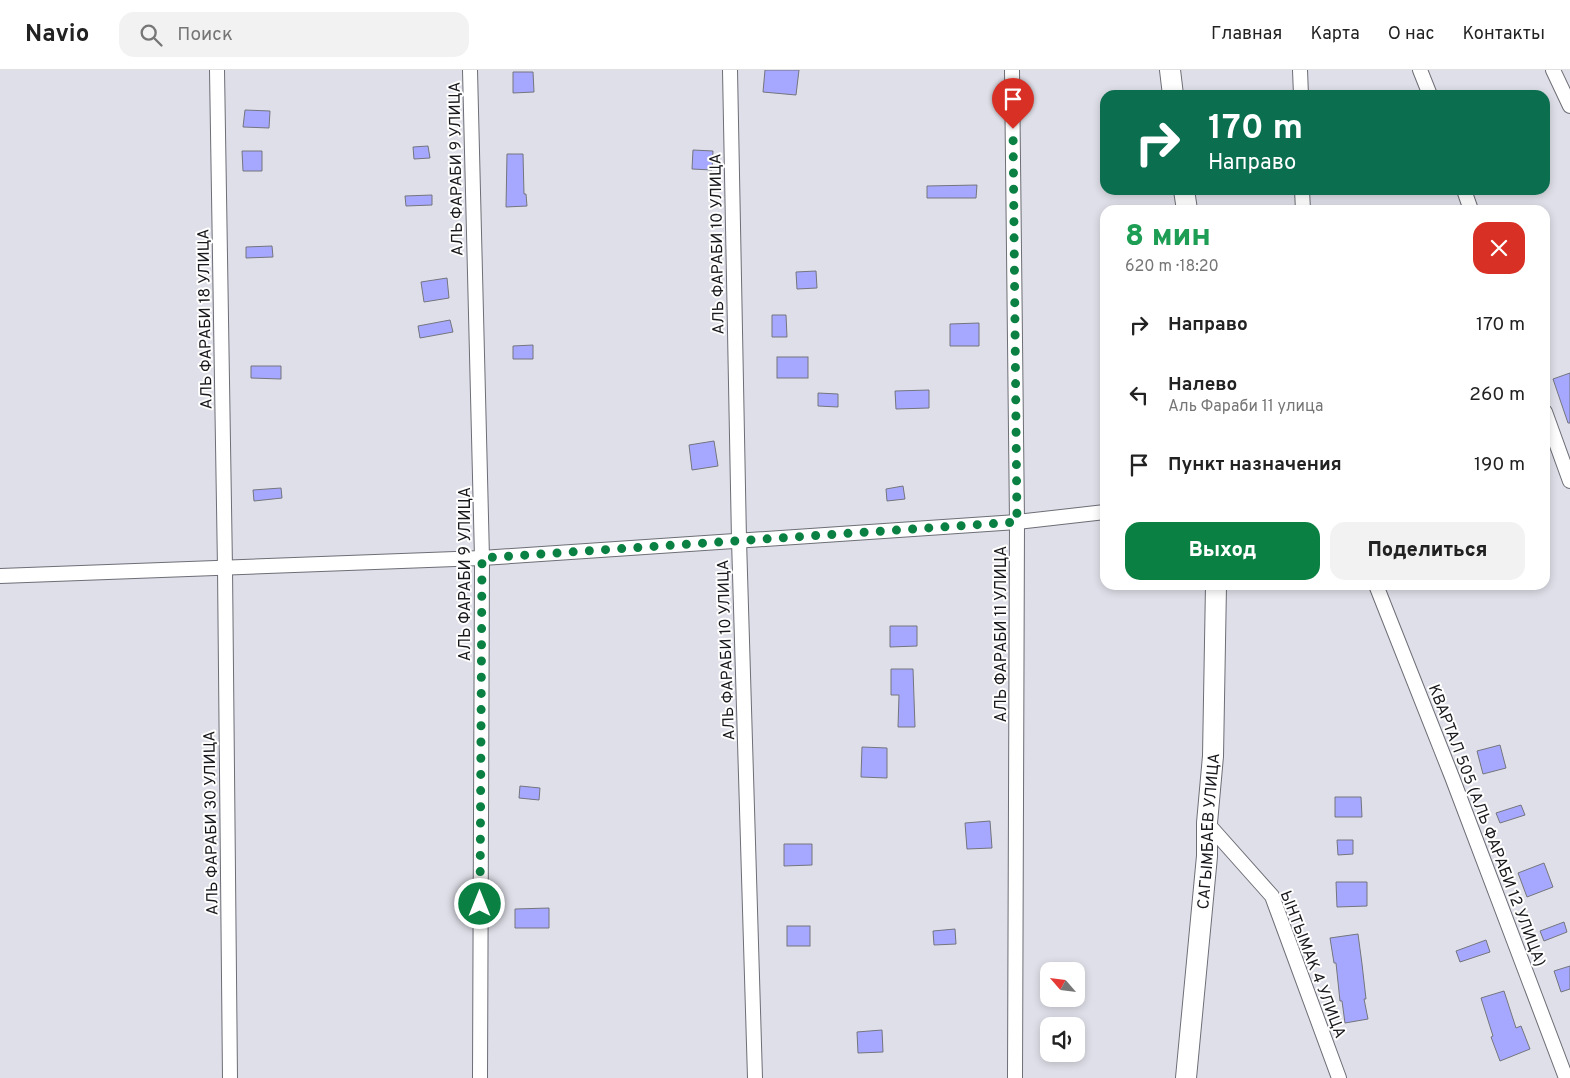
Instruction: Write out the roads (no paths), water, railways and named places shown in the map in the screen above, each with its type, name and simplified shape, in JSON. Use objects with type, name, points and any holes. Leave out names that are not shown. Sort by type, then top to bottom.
[{"type":"street","name":"АЛЬ ФАРАБИ 18 УЛИЦА","points":[[217,70],[225,568]]},
{"type":"street","name":"АЛЬ ФАРАБИ 9 УЛИЦА","points":[[470,70],[482,558],[480,1078]]},
{"type":"street","name":"АЛЬ ФАРАБИ 10 УЛИЦА","points":[[730,70],[739,540],[755,1078]]},
{"type":"street","name":"АЛЬ ФАРАБИ 11 УЛИЦА","points":[[1012,70],[1017,522],[1015,1078]]},
{"type":"street","points":[[1170,70],[1172,90]]},
{"type":"street","points":[[1300,70],[1301,90]]},
{"type":"street","points":[[1420,70],[1428,90]]},
{"type":"street","points":[[1553,70],[1570,106]]},
{"type":"street","points":[[1550,426],[1570,481]]},
{"type":"street","points":[[0,576],[482,558],[1017,522],[1100,513]]},
{"type":"street","name":"АЛЬ ФАРАБИ 30 УЛИЦА","points":[[225,568],[230,1078]]},
{"type":"street","name":"САГЫМБАЕВ УЛИЦА","points":[[1186,1078],[1207,856],[1207,823],[1213,756],[1216,590]]},
{"type":"street","name":"КВАРТАЛ 505 (АЛЬ ФАРАБИ 12 УЛИЦА)","points":[[1378,590],[1452,777],[1566,1078]]},
{"type":"street","name":"ЫНТЫМАК 4 УЛИЦА","points":[[1207,823],[1272,896],[1339,1078]]}]
